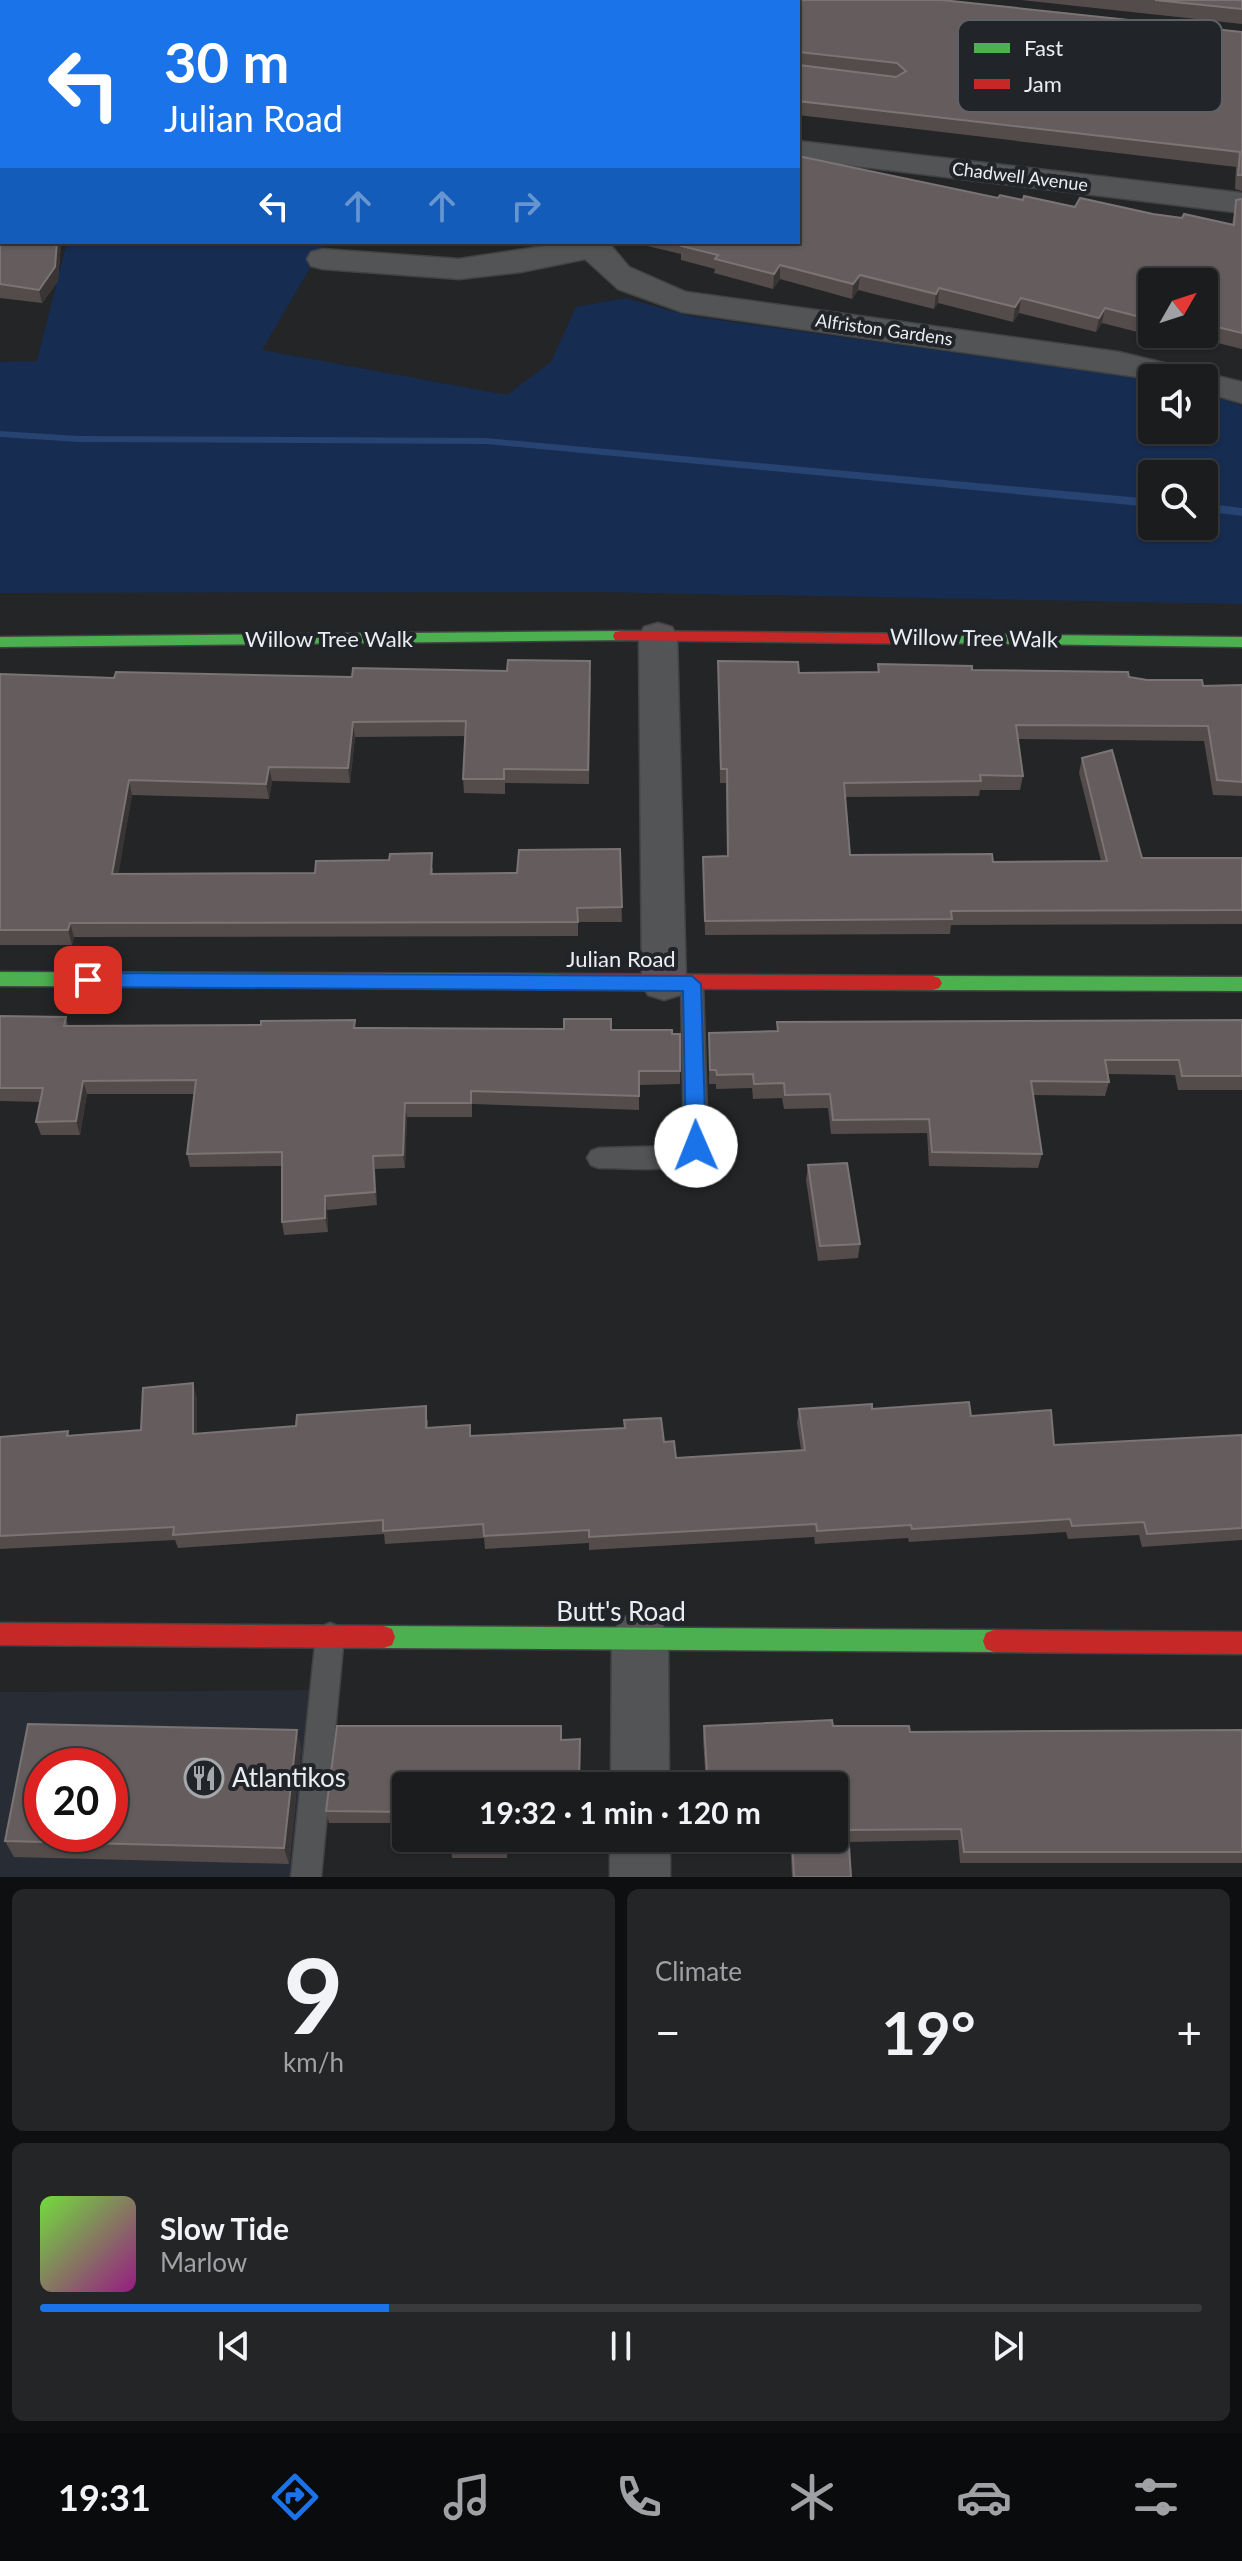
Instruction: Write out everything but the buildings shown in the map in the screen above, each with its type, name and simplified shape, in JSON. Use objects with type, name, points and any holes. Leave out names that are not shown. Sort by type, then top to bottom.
[{"type":"street","name":"Chadwell Avenue","points":[[800,150],[1242,203]]},
{"type":"street","points":[[323,259],[459,269],[521,262],[593,244]]},
{"type":"street","name":"Alfriston Gardens","points":[[593,244],[626,279],[682,302],[1138,365]]},
{"type":"street","points":[[1218,385],[1242,393]]},
{"type":"street","points":[[658,636],[678,984]]},
{"type":"street","name":"Willow Tree Walk","points":[[0,642],[658,636],[1242,642]]},
{"type":"street","name":"Julian Road","points":[[0,979],[1242,984]]},
{"type":"street","name":"Butt's Road","points":[[0,1634],[1242,1643]]},
{"type":"street","points":[[640,1638],[640,1772]]},
{"type":"street","points":[[640,1852],[640,1877]]},
{"type":"lane","points":[[599,1158],[682,1156],[696,1146],[678,984]]},
{"type":"lane","points":[[306,1877],[330,1636]]},
{"type":"shaded area","points":[[66,244],[324,244],[262,350],[507,395],[551,362],[576,307],[625,298],[690,316],[1138,378],[1138,444],[1218,444],[1218,397],[1242,406],[1242,604],[594,592],[0,593],[0,362],[37,361]]},
{"type":"shaded area","points":[[337,1690],[318,1877],[0,1877],[0,1692]]},
{"type":"waterway","points":[[0,434],[79,439],[486,441],[1138,502]]},
{"type":"waterway","points":[[1218,509],[1242,512]]},
{"type":"traffic: fast","points":[[0,642],[621,636]]},
{"type":"traffic: fast","points":[[937,639],[1242,642]]},
{"type":"traffic: fast","points":[[0,979],[560,981]]},
{"type":"traffic: fast","points":[[933,983],[1242,984]]},
{"type":"traffic: fast","points":[[384,1637],[994,1641]]},
{"type":"traffic: jam","points":[[621,636],[937,639]]},
{"type":"traffic: jam","points":[[560,981],[933,983]]},
{"type":"traffic: jam","points":[[0,1634],[384,1637]]},
{"type":"traffic: jam","points":[[994,1641],[1242,1643]]},
{"type":"place","name":"Atlantikos","points":[[204,1778]]},
{"type":"route","points":[[88,980],[692,984],[696,1146]]}]
